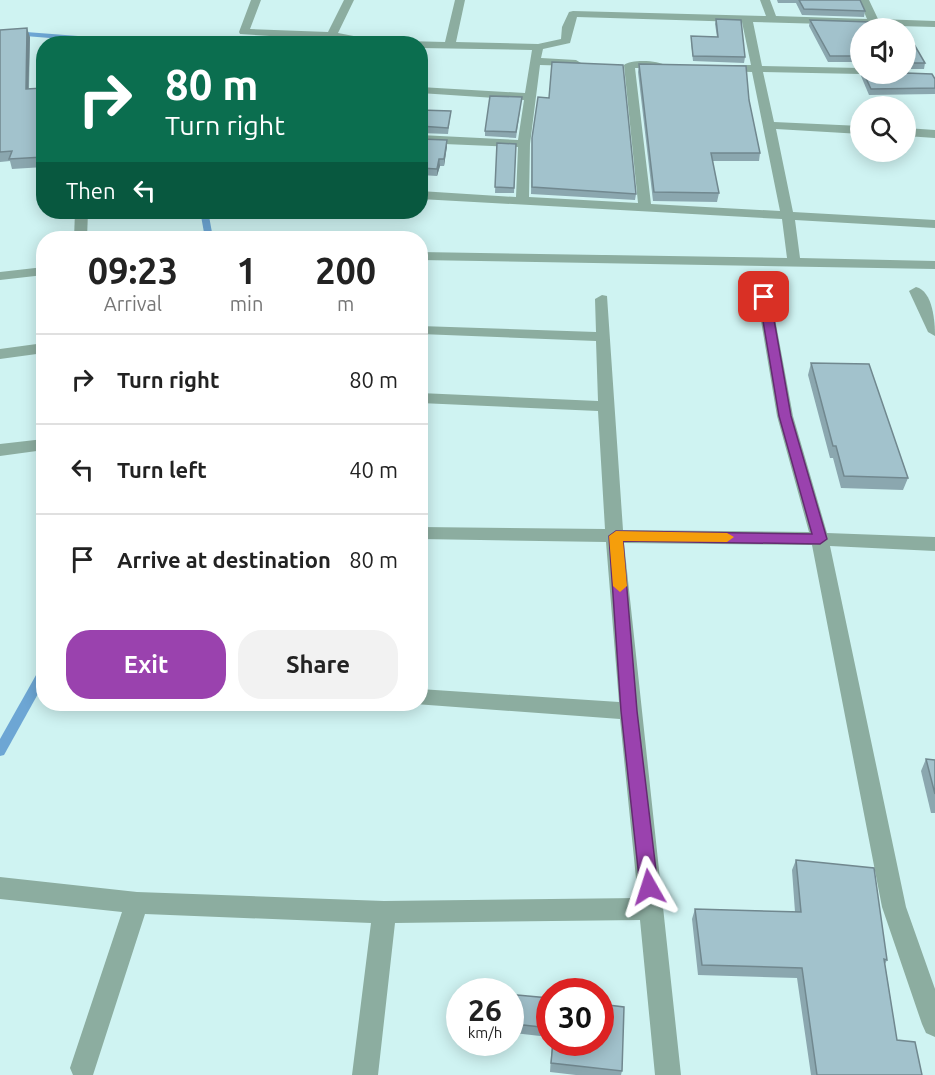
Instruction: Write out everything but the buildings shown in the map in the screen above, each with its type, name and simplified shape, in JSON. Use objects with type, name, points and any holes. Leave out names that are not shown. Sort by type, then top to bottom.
[{"type":"street","points":[[256,0],[244,32],[314,36]]},
{"type":"street","points":[[331,36],[349,0]]},
{"type":"street","points":[[450,44],[460,0]]},
{"type":"street","points":[[428,44],[538,46],[566,41],[574,0]]},
{"type":"street","points":[[765,0],[772,20]]},
{"type":"street","points":[[864,0],[872,18]]},
{"type":"street","points":[[573,14],[663,12],[747,20],[850,22]]},
{"type":"street","points":[[747,20],[788,218],[794,262]]},
{"type":"street","points":[[916,23],[935,24]]},
{"type":"street","points":[[522,201],[524,144],[538,46]]},
{"type":"street","points":[[535,61],[594,64]]},
{"type":"street","points":[[645,207],[623,65],[675,67]]},
{"type":"street","points":[[710,67],[850,71]]},
{"type":"street","points":[[428,91],[531,97]]},
{"type":"street","points":[[768,125],[850,129]]},
{"type":"street","points":[[916,133],[935,134]]},
{"type":"street","points":[[428,139],[524,144]]},
{"type":"street","points":[[428,195],[645,207],[788,218],[935,224]]},
{"type":"street","points":[[428,256],[935,266]]},
{"type":"street","points":[[0,276],[36,272]]},
{"type":"street","points":[[916,291],[935,332]]},
{"type":"street","points":[[764,297],[785,416],[820,539],[894,907],[935,1024]]},
{"type":"street","points":[[602,299],[605,406],[629,711],[668,1075]]},
{"type":"street","points":[[428,330],[603,337]]},
{"type":"street","points":[[0,354],[36,349]]},
{"type":"street","points":[[428,398],[605,406]]},
{"type":"street","points":[[0,450],[36,445]]},
{"type":"street","points":[[428,533],[820,539],[935,544]]},
{"type":"street","points":[[428,698],[629,711]]},
{"type":"street","points":[[0,888],[137,903],[384,912],[652,909]]},
{"type":"street","points":[[83,1068],[137,903]]},
{"type":"street","points":[[365,1075],[384,912]]},
{"type":"waterway","points":[[0,32],[52,36]]},
{"type":"waterway","points":[[206,219],[208,231]]},
{"type":"waterway","points":[[0,751],[36,686]]},
{"type":"slow traffic","points":[[620,586],[616,536],[727,537]]},
{"type":"route","points":[[649,887],[629,711],[616,536],[820,539],[785,416],[764,297]]}]
